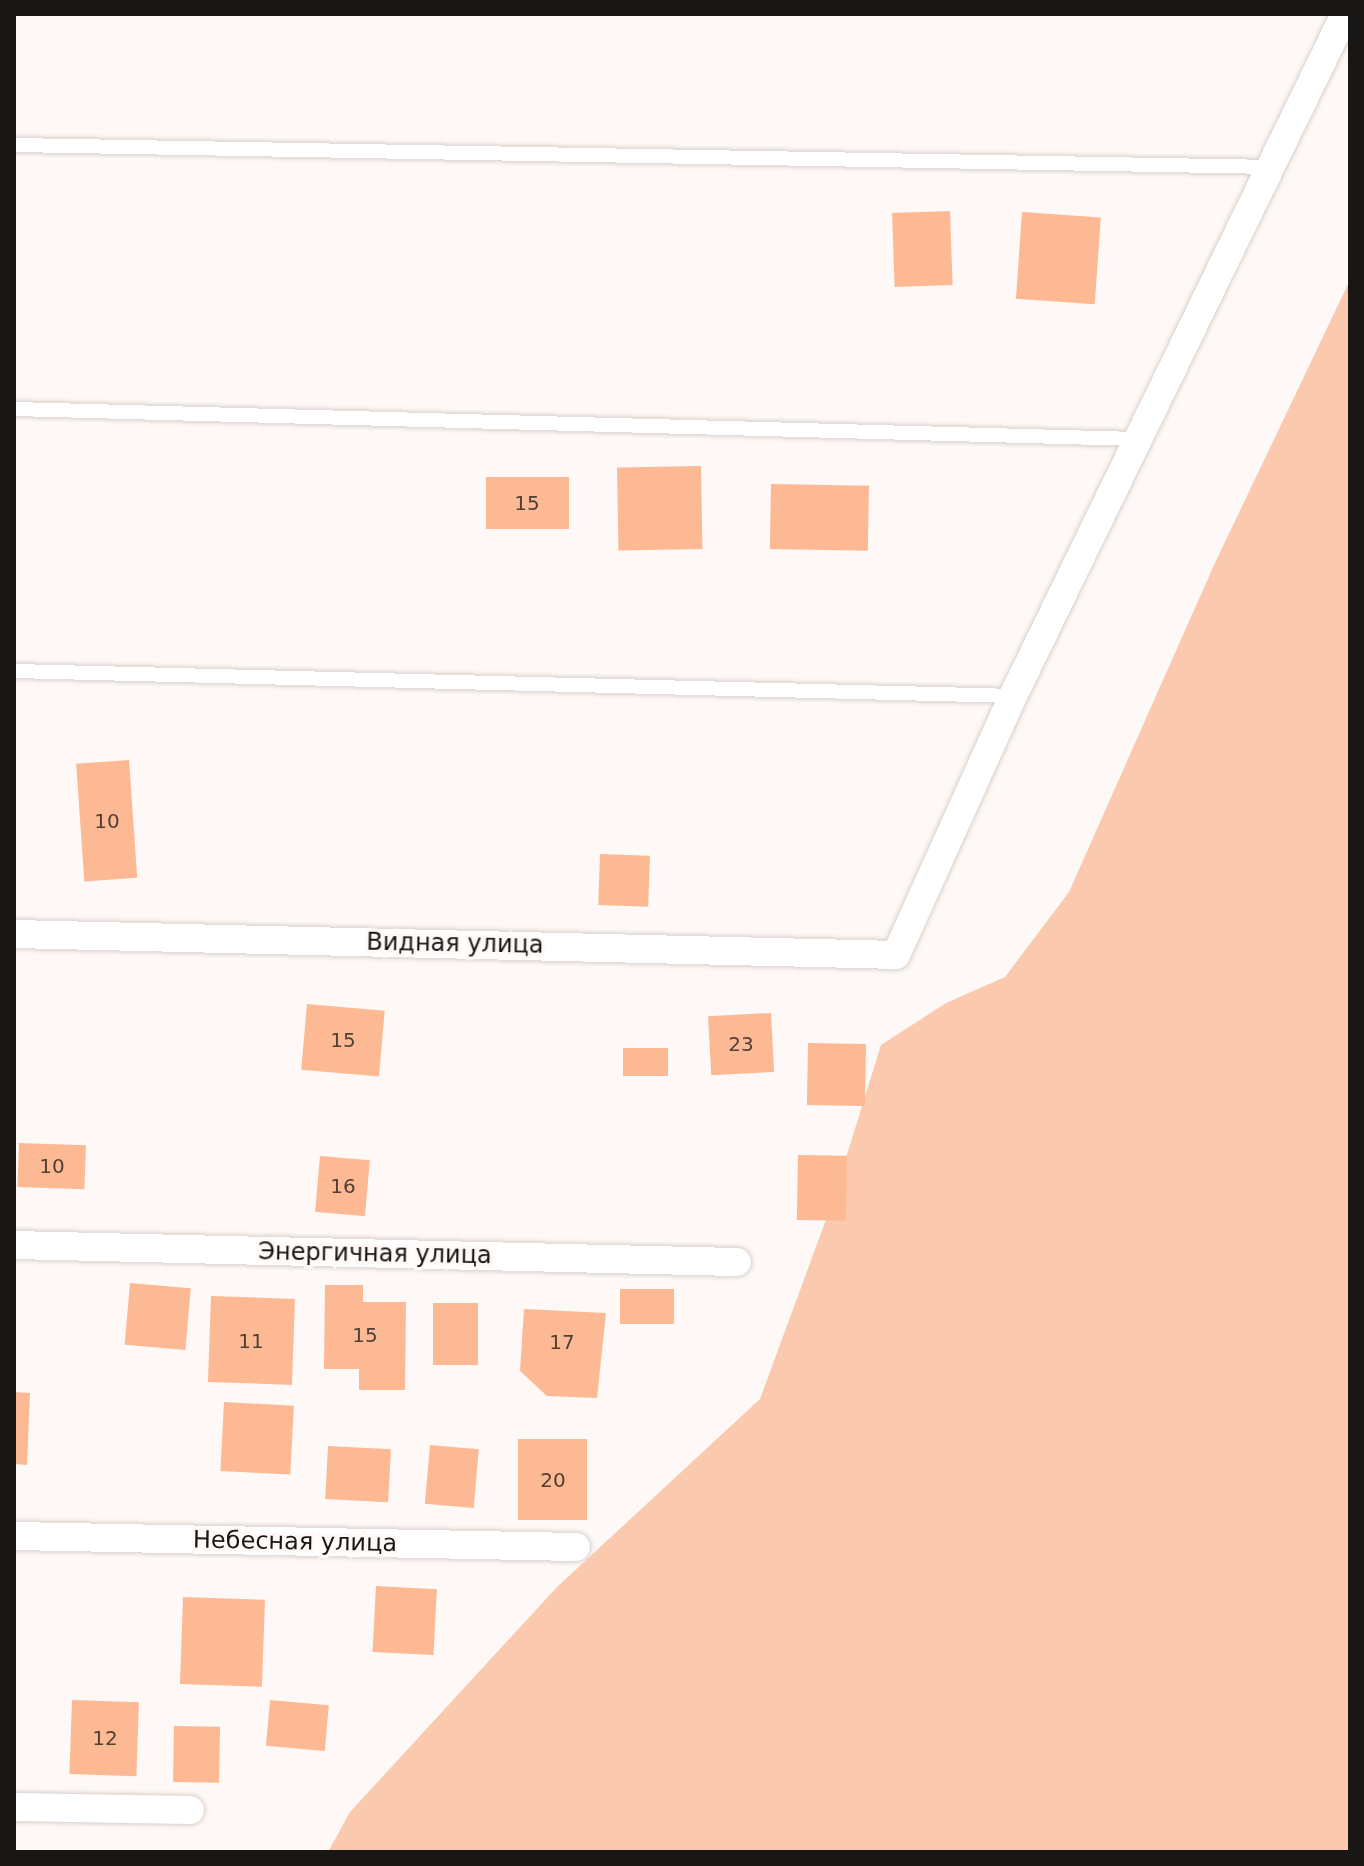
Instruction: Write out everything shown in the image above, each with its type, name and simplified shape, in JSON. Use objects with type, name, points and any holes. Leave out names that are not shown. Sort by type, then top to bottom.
[{"type":"street","points":[[1013,696],[1345,14]]},
{"type":"street","name":"Видная улица","points":[[14,934],[896,955],[1013,696]]},
{"type":"street","name":"Энергичная улица","points":[[14,1245],[737,1262]]},
{"type":"street","name":"Небесная улица","points":[[14,1536],[576,1547]]},
{"type":"street","points":[[14,1807],[190,1810]]},
{"type":"lane","points":[[14,145],[1272,167]]},
{"type":"lane","points":[[14,409],[1140,439]]},
{"type":"lane","points":[[14,671],[1013,696]]},
{"type":"shaded area","points":[[1350,280],[1350,1852],[328,1852],[350,1812],[557,1587],[760,1399],[831,1206],[881,1045],[946,1003],[1005,977],[1069,892],[1214,565]]},
{"type":"building","points":[[950,211],[953,285],[895,287],[892,213]]},
{"type":"building","points":[[1022,212],[1101,218],[1095,304],[1016,299]]},
{"type":"building","points":[[701,466],[702,549],[618,550],[617,467]]},
{"type":"building","points":[[486,477],[569,477],[569,529],[486,529]]},
{"type":"building","points":[[771,484],[869,486],[868,551],[770,549]]},
{"type":"building","points":[[129,760],[137,878],[84,881],[76,764]]},
{"type":"building","points":[[600,854],[650,856],[648,907],[598,905]]},
{"type":"building","points":[[307,1004],[385,1011],[379,1077],[301,1070]]},
{"type":"building","points":[[771,1013],[774,1072],[711,1075],[708,1016]]},
{"type":"building","points":[[808,1043],[866,1044],[865,1106],[807,1105]]},
{"type":"building","points":[[623,1048],[668,1048],[668,1076],[623,1076]]},
{"type":"building","points":[[19,1143],[86,1145],[84,1189],[17,1187]]},
{"type":"building","points":[[798,1155],[847,1156],[846,1221],[797,1220]]},
{"type":"building","points":[[320,1156],[370,1160],[365,1216],[315,1212]]},
{"type":"building","points":[[130,1283],[191,1288],[185,1350],[125,1345]]},
{"type":"building","points":[[325,1285],[363,1285],[363,1302],[406,1302],[405,1390],[359,1390],[359,1369],[324,1369]]},
{"type":"building","points":[[620,1289],[674,1289],[674,1324],[620,1324]]},
{"type":"building","points":[[211,1296],[295,1299],[292,1385],[208,1382]]},
{"type":"building","points":[[433,1303],[478,1303],[478,1365],[433,1365]]},
{"type":"building","points":[[524,1309],[606,1313],[597,1398],[547,1396],[520,1371]]},
{"type":"building","points":[[14,1392],[30,1393],[27,1465],[14,1464]]},
{"type":"building","points":[[224,1402],[294,1406],[290,1475],[220,1471]]},
{"type":"building","points":[[518,1439],[587,1439],[587,1520],[518,1520]]},
{"type":"building","points":[[430,1445],[479,1449],[474,1508],[425,1504]]},
{"type":"building","points":[[328,1446],[391,1449],[388,1502],[325,1499]]},
{"type":"building","points":[[376,1586],[437,1589],[433,1655],[373,1652]]},
{"type":"building","points":[[183,1597],[265,1600],[262,1687],[180,1684]]},
{"type":"building","points":[[72,1700],[139,1702],[136,1776],[69,1774]]},
{"type":"building","points":[[270,1700],[329,1705],[325,1751],[266,1746]]},
{"type":"building","points":[[174,1726],[220,1727],[219,1783],[173,1782]]}]
